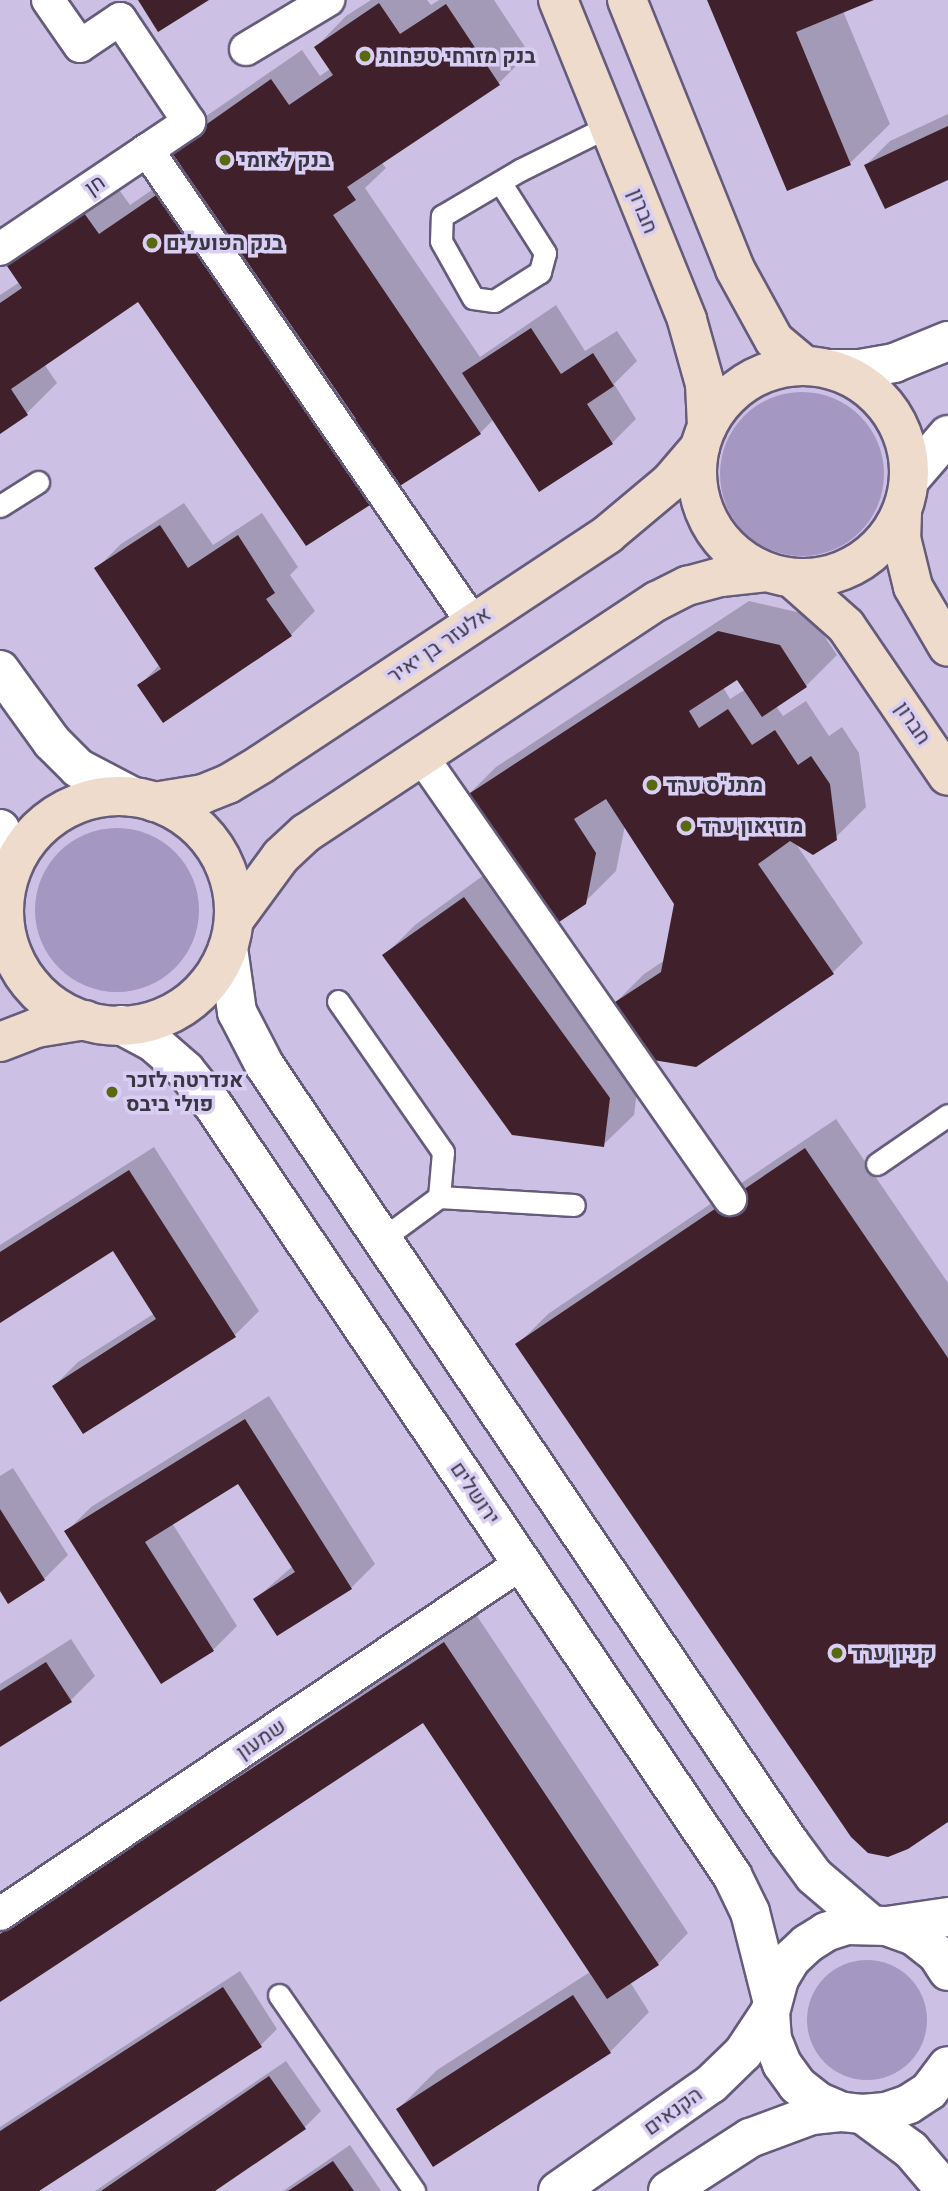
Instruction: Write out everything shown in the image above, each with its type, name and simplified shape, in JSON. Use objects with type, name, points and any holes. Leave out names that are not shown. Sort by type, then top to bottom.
[{"type":"main road","name":"חברון","points":[[558,0],[687,320],[705,384],[703,437]]},
{"type":"main road","points":[[627,0],[735,269],[774,340],[817,367],[857,381],[873,392],[898,422],[908,449],[901,538],[913,587],[948,647]]},
{"type":"main road","points":[[779,575],[739,557],[718,536],[703,508],[697,477],[703,437],[720,407],[747,383],[780,368],[817,367]]},
{"type":"main road","name":"אלעזר בן יאיר","points":[[144,799],[203,794],[228,784],[608,534],[646,505],[703,437]]},
{"type":"main road","points":[[0,1042],[36,1028],[161,1018],[195,997],[220,966],[231,934],[281,856],[306,833],[657,601],[687,586],[779,575],[826,576],[858,564],[884,542],[906,496]]},
{"type":"main road","name":"חברון","points":[[779,575],[846,626],[948,776]]},
{"type":"main road","points":[[103,1023],[49,1002],[22,972],[7,935],[5,893],[33,835],[68,808],[89,800],[144,799],[185,816],[210,840],[232,886],[231,934]]},
{"type":"street","name":"חן","points":[[0,249],[189,122],[120,19],[80,46],[48,0]]},
{"type":"street","points":[[246,49],[328,0]]},
{"type":"street","points":[[147,150],[473,623]]},
{"type":"street","points":[[817,367],[860,369],[894,363],[948,341]]},
{"type":"street","points":[[906,496],[948,435]]},
{"type":"street","points":[[0,670],[52,743],[78,768],[144,799]]},
{"type":"street","points":[[422,757],[730,1199]]},
{"type":"street","points":[[0,830],[5,893]]},
{"type":"street","points":[[231,934],[237,1012],[247,1034],[789,1842],[814,1876],[878,1925],[914,1936],[937,1954],[948,1971]]},
{"type":"street","name":"ירושלים","points":[[103,1023],[152,1042],[185,1070],[213,1105],[732,1875],[750,1912],[771,2006],[772,2039],[782,2064],[797,2085],[819,2102],[853,2113]]},
{"type":"street","name":"שמעון","points":[[0,1914],[522,1563]]},
{"type":"street","points":[[878,1925],[948,1917]]},
{"type":"street","name":"הקנאים","points":[[558,2191],[711,2084],[743,2053],[771,2006],[779,1979],[791,1959],[807,1944],[826,1932],[847,1925],[878,1925]]},
{"type":"street","points":[[668,2191],[750,2138],[812,2115],[886,2112],[909,2104],[929,2091],[948,2067]]},
{"type":"street","points":[[853,2113],[911,2150],[946,2191]]},
{"type":"lane","points":[[500,182],[545,253],[540,272],[494,301],[473,298],[440,241],[442,216],[500,182],[609,126]]},
{"type":"lane","points":[[0,506],[38,482]]},
{"type":"lane","points":[[338,1001],[443,1152],[439,1196]]},
{"type":"lane","points":[[877,1164],[948,1115]]},
{"type":"lane","points":[[382,1239],[439,1196],[574,1205]]},
{"type":"lane","points":[[279,1995],[414,2191]]},
{"type":"shaded area","points":[[802,392],[834,398],[860,416],[878,442],[884,474],[878,506],[860,532],[834,550],[802,556],[770,550],[744,532],[726,506],[720,474],[726,442],[744,416],[770,398]]},
{"type":"shaded area","points":[[117,828],[148,834],[175,852],[193,879],[199,910],[193,941],[175,968],[148,986],[117,992],[86,986],[59,968],[41,941],[35,910],[41,879],[59,852],[86,834]]},
{"type":"shaded area","points":[[867,1960],[890,1964],[910,1977],[923,1997],[927,2020],[923,2043],[910,2063],[890,2076],[867,2080],[844,2076],[824,2063],[811,2043],[807,2020],[811,1997],[824,1977],[844,1964]]},
{"type":"building","points":[[138,0],[209,0],[158,32]]},
{"type":"building","points":[[707,0],[874,0],[796,32],[851,165],[787,191]]},
{"type":"building","points":[[379,3],[400,34],[446,4],[500,85],[347,187],[356,200],[333,215],[481,434],[306,546],[138,302],[11,389],[28,415],[0,434],[0,303],[22,288],[7,266],[84,213],[99,234],[162,191],[346,426],[356,419],[170,150],[271,79],[289,105],[333,75],[314,47]]},
{"type":"building","points":[[948,126],[948,180],[885,209],[864,165]]},
{"type":"building","points":[[531,328],[561,374],[593,353],[614,386],[587,404],[613,444],[539,492],[462,373]]},
{"type":"building","points":[[160,525],[188,568],[238,535],[275,593],[266,599],[292,636],[163,723],[137,685],[161,669],[94,568]]},
{"type":"building","points":[[718,631],[780,645],[807,687],[762,717],[737,680],[689,711],[699,728],[728,709],[752,745],[775,730],[798,765],[811,756],[830,784],[837,840],[813,855],[790,841],[758,864],[834,974],[696,1067],[647,1059],[612,1004],[661,972],[674,904],[606,799],[574,819],[596,853],[586,904],[550,928],[464,797]]},
{"type":"building","points":[[464,897],[610,1098],[604,1147],[512,1135],[382,955]]},
{"type":"building","name":"קניון ערד","points":[[805,1148],[948,1358],[948,1822],[908,1849],[888,1857],[868,1853],[851,1837],[515,1344]]},
{"type":"building","points":[[129,1170],[236,1337],[83,1434],[52,1386],[156,1319],[113,1251],[0,1323],[0,1252]]},
{"type":"building","points":[[245,1419],[352,1589],[277,1636],[253,1599],[295,1572],[238,1484],[145,1542],[214,1651],[161,1684],[64,1531]]},
{"type":"building","points":[[0,1509],[45,1580],[8,1604],[0,1591]]},
{"type":"building","points":[[444,1642],[659,1965],[607,1999],[423,1723],[0,2002],[0,1934]]},
{"type":"building","points":[[46,1662],[72,1702],[0,1747],[0,1691]]},
{"type":"building","points":[[223,1987],[262,2047],[39,2191],[0,2191],[0,2131]]},
{"type":"building","points":[[573,1995],[611,2053],[433,2167],[396,2109]]},
{"type":"building","points":[[269,2076],[306,2129],[215,2191],[101,2191]]},
{"type":"building","points":[[333,2161],[354,2191],[288,2191]]},
{"type":"place","name":"בנק מזרחי טפחות","points":[[365,56]]},
{"type":"place","name":"בנק לאומי","points":[[225,160]]},
{"type":"place","name":"בנק הפועלים","points":[[152,243]]},
{"type":"place","name":"מתנ\"ס ערד","points":[[652,785]]},
{"type":"place","name":"מוזיאון ערד","points":[[686,826]]},
{"type":"place","name":"אנדרטה לזכר פולי ביבס","points":[[112,1092]]},
{"type":"place","name":"קניון ערד","points":[[837,1653]]}]
